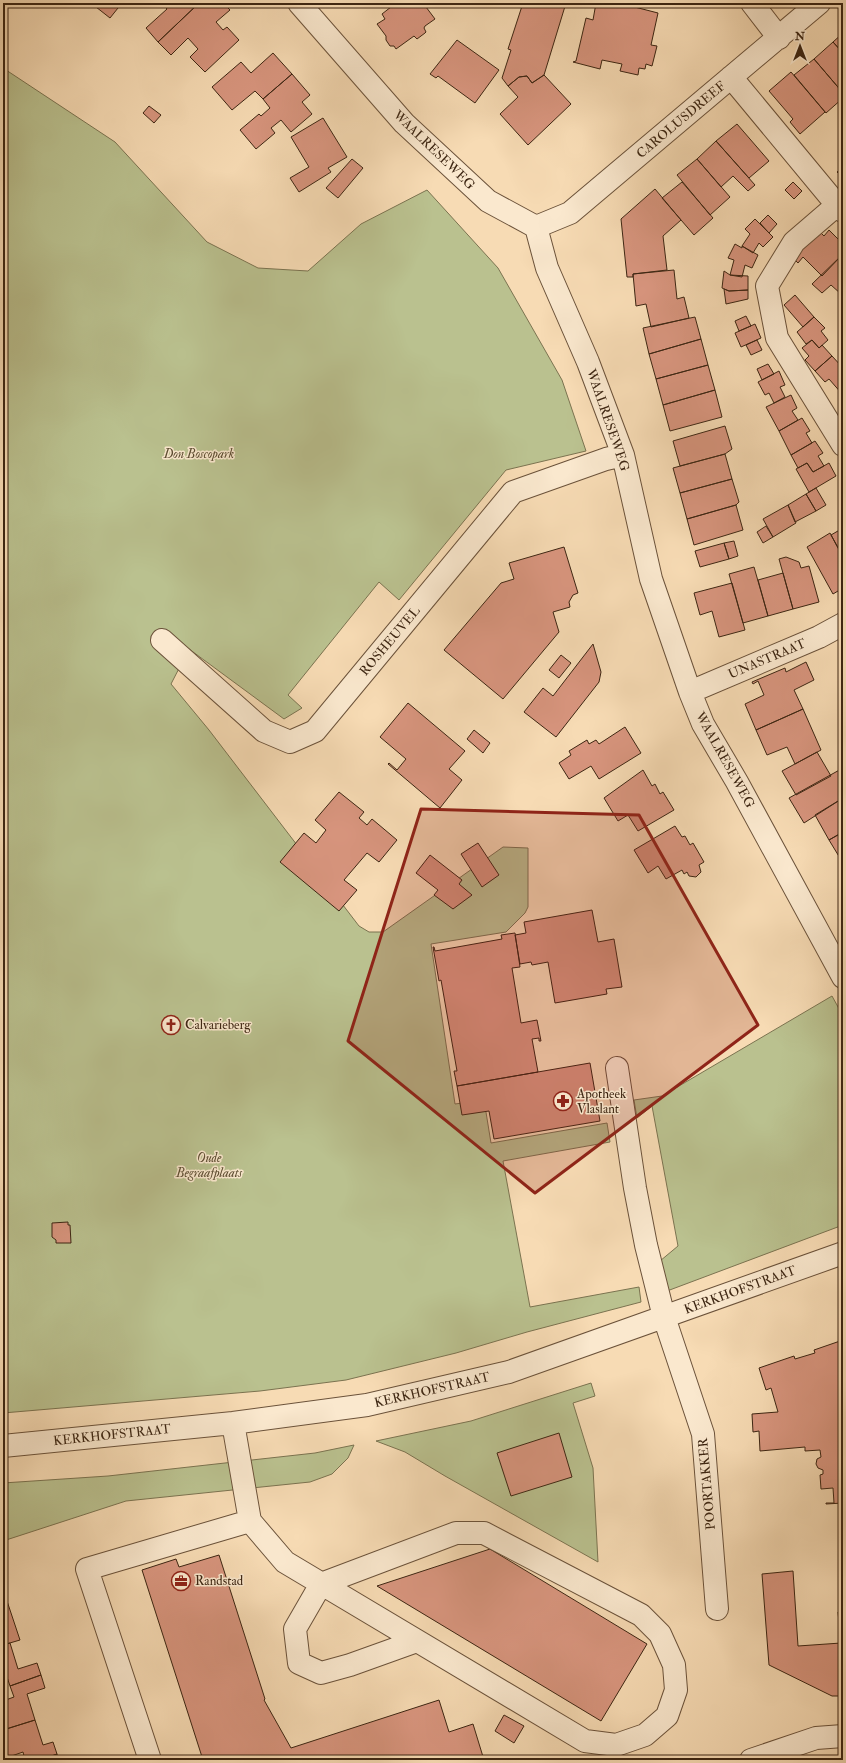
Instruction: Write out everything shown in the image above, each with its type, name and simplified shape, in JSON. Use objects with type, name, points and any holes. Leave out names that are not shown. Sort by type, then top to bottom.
[{"type":"street","name":"WAALRESEWEG","points":[[299,3],[404,123],[488,201],[536,227],[546,268],[588,362],[623,455],[651,579],[690,692],[703,724],[737,782],[843,977]]},
{"type":"street","points":[[752,3],[779,38]]},
{"type":"street","name":"CAROLUSDREEF","points":[[536,227],[570,213],[819,3]]},
{"type":"street","points":[[731,77],[840,208],[794,242],[767,286],[777,338],[843,445]]},
{"type":"street","name":"ROSHEUVEL","points":[[162,640],[264,731],[290,742],[315,731],[513,492],[606,459],[623,455]]},
{"type":"street","name":"UNASTRAAT","points":[[690,692],[819,637],[843,624]]},
{"type":"street","name":"POORTAKKER","points":[[617,1068],[635,1188],[646,1245],[664,1317],[703,1434],[717,1609]]},
{"type":"street","name":"KERKHOFSTRAAT","points":[[3,1446],[233,1423],[367,1405],[509,1372],[843,1253]]},
{"type":"street","points":[[233,1423],[250,1521],[285,1562],[321,1584],[417,1641],[584,1741],[616,1745],[645,1735],[667,1716],[676,1690],[674,1665],[660,1634],[641,1615],[484,1533],[456,1533],[321,1584],[295,1628],[299,1663],[321,1673],[350,1665],[417,1641]]},
{"type":"street","points":[[150,1760],[87,1569],[250,1521]]},
{"type":"street","points":[[751,1760],[816,1738],[843,1736]]},
{"type":"highlighted area","points":[[421,809],[639,815],[758,1025],[535,1193],[348,1041]]},
{"type":"green space","points":[[3,68],[115,142],[207,242],[258,268],[308,271],[361,224],[427,190],[498,268],[562,380],[586,451],[506,470],[399,600],[379,582],[288,695],[302,708],[284,719],[189,649],[171,684],[209,730],[359,926],[369,932],[383,932],[503,847],[528,848],[528,907],[525,913],[506,932],[431,944],[455,1104],[484,1100],[491,1143],[607,1123],[610,1142],[503,1161],[530,1307],[639,1287],[641,1302],[527,1332],[456,1353],[346,1380],[260,1391],[3,1413]]},
{"type":"green space","points":[[832,996],[843,1016],[843,1225],[667,1291],[660,1261],[678,1246],[652,1106],[637,1118],[634,1100],[662,1096]]},
{"type":"green space","points":[[591,1383],[595,1396],[573,1403],[593,1468],[598,1562],[405,1452],[376,1441],[471,1421]]},
{"type":"green space","points":[[354,1445],[348,1458],[332,1474],[310,1482],[126,1501],[3,1541],[3,1483],[108,1476],[315,1453]]},
{"type":"building","points":[[98,3],[122,3],[110,18],[96,7]]},
{"type":"building","points":[[162,3],[199,3],[158,42],[146,28],[167,9]]},
{"type":"building","points":[[199,3],[223,3],[230,10],[216,22],[223,30],[227,27],[239,40],[205,72],[190,57],[198,49],[188,38],[171,55],[158,42]]},
{"type":"building","points":[[396,3],[423,3],[435,19],[425,26],[425,33],[417,39],[414,36],[396,49],[394,46],[390,46],[386,40],[386,36],[377,24],[385,19],[382,14]]},
{"type":"building","points":[[523,3],[566,3],[544,75],[532,83],[527,76],[519,77],[508,86],[502,78],[511,50],[508,49]]},
{"type":"building","points":[[596,3],[619,3],[658,13],[651,45],[657,46],[652,66],[646,64],[645,69],[639,68],[638,75],[620,71],[622,64],[602,60],[600,69],[573,62],[576,61],[586,18],[593,20]]},
{"type":"building","points":[[843,33],[843,53],[833,42]]},
{"type":"building","points":[[457,40],[499,70],[475,103],[438,76],[436,78],[430,74]]},
{"type":"building","points":[[833,42],[843,53],[843,93],[814,59]]},
{"type":"building","points":[[273,53],[292,74],[263,99],[255,91],[232,110],[212,87],[241,62],[251,73]]},
{"type":"building","points":[[814,59],[843,93],[843,98],[826,113],[794,75]]},
{"type":"building","points":[[791,72],[825,112],[800,134],[790,122],[793,119],[769,91]]},
{"type":"building","points":[[292,74],[310,95],[302,102],[312,114],[291,132],[281,120],[271,128],[275,133],[256,149],[240,130],[259,114],[261,116],[270,108],[263,99]]},
{"type":"building","points":[[544,75],[571,104],[528,145],[500,114],[518,97],[508,86],[519,77],[527,76],[532,83]]},
{"type":"building","points":[[149,106],[161,115],[154,123],[143,113]]},
{"type":"building","points":[[323,118],[347,157],[328,168],[331,172],[299,192],[290,178],[309,167],[291,137]]},
{"type":"building","points":[[737,124],[769,161],[749,178],[716,141]]},
{"type":"building","points":[[716,141],[755,185],[748,191],[733,176],[721,187],[697,159]]},
{"type":"building","points":[[352,159],[363,168],[338,198],[326,188]]},
{"type":"building","points":[[697,159],[730,197],[710,215],[677,175]]},
{"type":"building","points":[[843,167],[843,178],[837,172]]},
{"type":"building","points":[[682,182],[713,218],[694,235],[662,198]]},
{"type":"building","points":[[793,182],[802,191],[794,199],[785,190]]},
{"type":"building","points":[[655,189],[681,220],[663,236],[667,270],[633,274],[633,277],[627,277],[621,219]]},
{"type":"building","points":[[768,215],[777,224],[769,233],[760,223]]},
{"type":"building","points":[[755,219],[773,237],[763,247],[759,243],[753,253],[742,246],[750,234],[745,229]]},
{"type":"building","points":[[818,230],[824,236],[829,230],[843,244],[843,254],[822,276],[803,257],[798,263],[792,257]]},
{"type":"building","points":[[735,244],[742,248],[742,246],[758,255],[752,268],[745,265],[742,277],[730,275],[734,260],[728,258]]},
{"type":"building","points":[[843,254],[843,291],[841,294],[831,285],[822,293],[812,284]]},
{"type":"building","points":[[674,270],[677,299],[684,297],[689,318],[651,327],[646,304],[636,306],[633,274]]},
{"type":"building","points":[[724,271],[730,275],[748,276],[748,290],[729,291],[722,288]]},
{"type":"building","points":[[724,289],[729,291],[748,290],[748,299],[726,304]]},
{"type":"building","points":[[795,295],[814,317],[803,327],[784,305]]},
{"type":"building","points":[[746,316],[751,326],[739,331],[735,321]]},
{"type":"building","points":[[695,317],[701,339],[649,354],[643,328]]},
{"type":"building","points":[[814,317],[825,328],[821,331],[828,340],[819,348],[812,340],[806,344],[797,332]]},
{"type":"building","points":[[755,324],[761,338],[741,347],[735,333]]},
{"type":"building","points":[[701,339],[708,365],[656,379],[649,354]]},
{"type":"building","points":[[757,340],[762,350],[751,355],[746,345]]},
{"type":"building","points":[[812,340],[819,348],[822,345],[832,356],[815,371],[805,360],[809,356],[802,348]]},
{"type":"building","points":[[832,356],[843,368],[843,395],[829,379],[825,382],[815,371]]},
{"type":"building","points":[[768,364],[774,374],[762,380],[757,369]]},
{"type":"building","points":[[708,365],[715,390],[663,405],[656,379]]},
{"type":"building","points":[[779,371],[785,385],[780,387],[785,397],[774,403],[769,393],[765,395],[758,382]]},
{"type":"building","points":[[715,390],[722,417],[670,431],[663,405]]},
{"type":"building","points":[[791,395],[797,408],[792,411],[798,420],[779,431],[766,407]]},
{"type":"building","points":[[843,395],[843,403],[839,398]]},
{"type":"building","points":[[802,418],[810,431],[806,433],[812,443],[791,455],[779,431]]},
{"type":"building","points":[[725,426],[732,449],[725,454],[680,466],[673,441]]},
{"type":"building","points":[[815,441],[823,453],[818,456],[824,466],[813,472],[807,463],[798,468],[791,455]]},
{"type":"building","points":[[725,454],[732,479],[680,493],[673,468]]},
{"type":"building","points":[[807,463],[813,472],[829,463],[836,476],[809,492],[796,469]]},
{"type":"building","points":[[732,479],[739,502],[736,505],[687,519],[680,493]]},
{"type":"building","points":[[816,488],[826,505],[816,511],[806,494]]},
{"type":"building","points":[[806,494],[816,511],[795,522],[788,505]]},
{"type":"building","points":[[736,505],[743,530],[694,545],[687,519]]},
{"type":"building","points":[[788,505],[796,523],[773,537],[763,519]]},
{"type":"building","points":[[766,526],[773,537],[763,543],[757,532]]},
{"type":"building","points":[[843,528],[843,557],[831,535]]},
{"type":"building","points":[[830,533],[843,557],[843,588],[833,594],[807,547]]},
{"type":"building","points":[[734,541],[738,556],[729,559],[724,543]]},
{"type":"building","points":[[724,543],[729,559],[700,567],[695,551]]},
{"type":"building","points":[[564,547],[578,593],[573,595],[569,602],[570,607],[553,612],[559,632],[503,699],[444,650],[501,583],[514,579],[509,563]]},
{"type":"building","points":[[786,557],[799,562],[801,568],[809,566],[819,602],[793,609],[779,559]]},
{"type":"building","points":[[754,567],[768,616],[743,623],[729,574]]},
{"type":"building","points":[[783,573],[793,609],[768,616],[758,580]]},
{"type":"building","points":[[732,583],[745,630],[719,637],[712,611],[700,615],[694,593]]},
{"type":"building","points":[[593,644],[601,672],[599,682],[556,737],[524,712],[543,688],[553,696]]},
{"type":"building","points":[[561,655],[571,663],[559,678],[549,670]]},
{"type":"building","points":[[806,662],[814,680],[794,690],[803,709],[756,730],[745,704],[764,695],[758,681],[753,684],[752,682],[785,668],[786,672]]},
{"type":"building","points":[[408,703],[465,751],[449,769],[462,780],[440,808],[388,764],[389,763],[397,770],[406,759],[380,737]]},
{"type":"building","points":[[803,709],[821,750],[795,764],[787,747],[767,755],[756,730]]},
{"type":"building","points":[[625,727],[641,753],[599,779],[591,766],[569,779],[559,763],[571,755],[569,751],[587,740],[589,744],[596,740],[599,744]]},
{"type":"building","points":[[474,730],[490,743],[483,753],[467,739]]},
{"type":"building","points":[[817,752],[831,776],[796,795],[782,771]]},
{"type":"building","points":[[843,768],[843,798],[804,823],[789,798]]},
{"type":"building","points":[[643,770],[652,786],[655,784],[660,794],[663,792],[674,810],[638,831],[628,815],[618,821],[604,798]]},
{"type":"building","points":[[339,792],[364,812],[359,818],[367,825],[372,819],[397,840],[379,862],[367,853],[344,880],[357,890],[339,911],[280,862],[304,833],[316,843],[326,830],[315,820]]},
{"type":"building","points":[[843,798],[843,832],[829,840],[815,815]]},
{"type":"building","points":[[675,826],[682,837],[685,836],[690,845],[693,843],[704,862],[699,865],[701,872],[696,877],[689,876],[687,872],[684,874],[682,870],[666,879],[658,866],[648,873],[634,850]]},
{"type":"building","points":[[843,832],[843,863],[829,840]]},
{"type":"building","points":[[478,843],[499,875],[482,887],[461,854]]},
{"type":"building","points":[[430,855],[462,880],[459,884],[472,895],[453,909],[434,895],[438,890],[416,873]]},
{"type":"building","points":[[592,910],[598,942],[614,939],[622,987],[606,989],[607,994],[555,1003],[548,962],[532,965],[531,962],[520,964],[515,935],[526,933],[524,922]]},
{"type":"building","points":[[515,933],[520,967],[512,968],[521,1023],[537,1020],[541,1041],[539,1041],[539,1038],[532,1039],[538,1072],[457,1086],[454,1071],[457,1071],[441,980],[439,981],[433,947],[435,951],[502,939],[501,935]]},
{"type":"building","points":[[590,1063],[600,1121],[494,1139],[489,1111],[462,1115],[457,1086]]},
{"type":"building","points":[[68,1222],[68,1225],[70,1225],[71,1243],[56,1243],[56,1240],[52,1237],[52,1223]]},
{"type":"building","points":[[843,1340],[843,1503],[826,1504],[834,1503],[833,1488],[821,1489],[820,1475],[823,1474],[823,1470],[818,1468],[816,1464],[817,1459],[821,1457],[820,1450],[805,1451],[805,1447],[760,1451],[759,1431],[753,1432],[752,1414],[778,1412],[771,1388],[766,1390],[759,1368],[794,1356],[795,1359],[815,1353],[814,1350]]},
{"type":"building","points":[[559,1433],[572,1477],[511,1496],[497,1453]]},
{"type":"building","points":[[490,1549],[647,1644],[601,1721],[377,1586]]},
{"type":"building","points":[[219,1555],[265,1699],[264,1700],[291,1748],[439,1700],[449,1732],[473,1724],[484,1760],[203,1760],[142,1570],[176,1559],[179,1567]]},
{"type":"building","points":[[793,1571],[798,1646],[841,1643],[838,1612],[843,1607],[843,1696],[832,1696],[769,1665],[762,1574]]},
{"type":"building","points":[[7,1601],[20,1640],[3,1645],[3,1603]]},
{"type":"building","points":[[10,1643],[18,1669],[37,1663],[41,1675],[10,1686],[6,1674],[3,1675],[3,1645]]},
{"type":"building","points":[[41,1675],[45,1688],[27,1694],[35,1720],[3,1730],[3,1701],[14,1697],[10,1686]]},
{"type":"building","points":[[504,1715],[524,1726],[514,1743],[495,1731]]},
{"type":"building","points":[[35,1720],[43,1745],[53,1742],[57,1754],[41,1760],[25,1760],[23,1752],[3,1759],[3,1730]]},
{"type":"building","points":[[57,1754],[59,1760],[41,1760]]},
{"type":"place","name":"Calvarieberg","points":[[171,1025]]},
{"type":"place","name":"Apotheek Vlaslant","points":[[563,1101]]},
{"type":"place","name":"Randstad","points":[[181,1581]]},
{"type":"park label","name":"Don Boscopark","points":[[199,454]]},
{"type":"park label","name":"Oude Begraafplaats","points":[[209,1166]]}]
